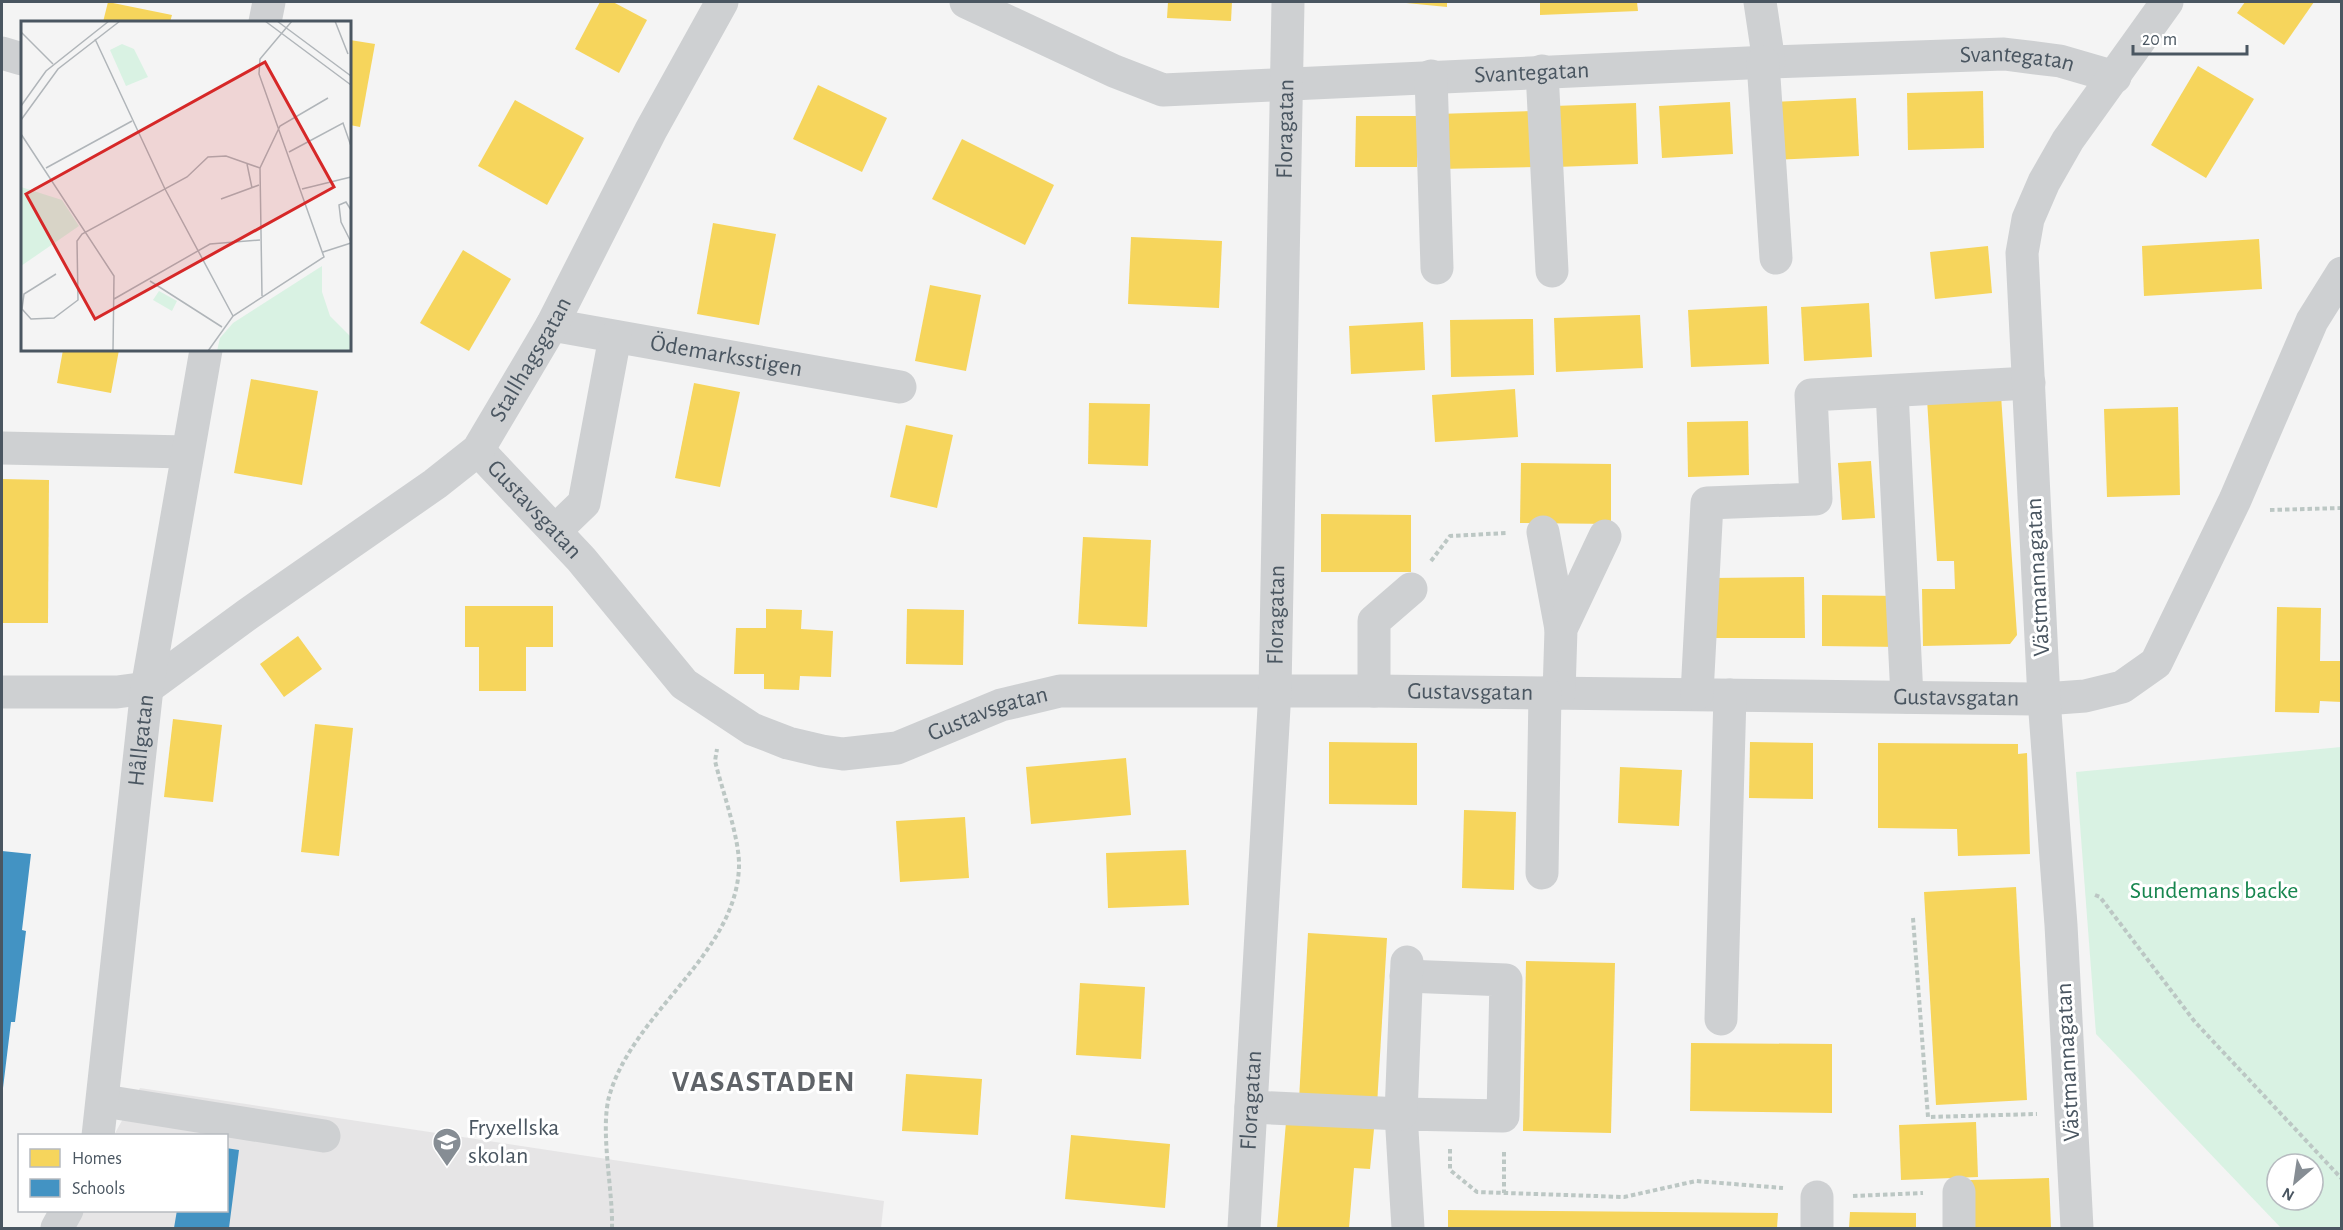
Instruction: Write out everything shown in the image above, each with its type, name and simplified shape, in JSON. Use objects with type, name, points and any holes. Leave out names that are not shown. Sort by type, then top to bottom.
[{"type":"street","points":[[265,21],[269,2]]},
{"type":"street","name":"Stallhagsgatan","points":[[147,688],[435,484],[478,450],[552,325],[651,130],[722,2]]},
{"type":"street","name":"Svantegatan","points":[[966,2],[1114,71],[1163,90],[1542,71],[2004,54],[2060,61],[2115,77]]},
{"type":"street","name":"Floragatan","points":[[1244,1228],[1275,690],[1288,2]]},
{"type":"street","points":[[1776,258],[1762,16],[1785,2]]},
{"type":"street","name":"Västmannagatan","points":[[2077,1228],[2058,887],[2044,699],[2022,253],[2028,219],[2044,182],[2068,140],[2167,2]]},
{"type":"street","points":[[2,53],[21,59]]},
{"type":"street","points":[[1542,71],[1552,271]]},
{"type":"street","points":[[1431,76],[1437,268]]},
{"type":"street","name":"Gustavsgatan","points":[[478,450],[555,531],[684,684],[752,729],[788,743],[843,754],[897,748],[1001,705],[1060,691],[1374,690],[2044,699],[2085,696],[2122,687],[2156,663],[2230,511],[2312,321],[2342,273]]},
{"type":"street","name":"Ödemarksstigen","points":[[552,325],[900,387]]},
{"type":"street","points":[[555,531],[584,503],[615,337]]},
{"type":"street","name":"Hållgatan","points":[[98,1134],[104,1101],[147,688],[206,351]]},
{"type":"street","points":[[1697,694],[1707,503],[1816,499],[1811,395],[2029,383]]},
{"type":"street","points":[[1892,391],[1907,696]]},
{"type":"street","points":[[2,448],[188,452]]},
{"type":"street","points":[[1543,532],[1561,629]]},
{"type":"street","points":[[1542,873],[1552,693],[1561,629],[1605,536]]},
{"type":"street","points":[[1374,690],[1374,621],[1411,589]]},
{"type":"street","points":[[2,692],[117,692],[147,688]]},
{"type":"street","points":[[1721,1019],[1730,695]]},
{"type":"street","points":[[1251,1107],[1401,1114],[1503,1116],[1506,980],[1407,969],[1401,1114],[1408,1228]]},
{"type":"street","points":[[104,1101],[324,1136]]},
{"type":"street","points":[[1959,1192],[1959,1228]]},
{"type":"street","points":[[57,1228],[66,1212]]},
{"type":"path","points":[[2230,511],[2342,508]]},
{"type":"path","points":[[1411,589],[1450,536],[1543,532]]},
{"type":"path","points":[[612,1228],[607,1135],[608,1099],[616,1077],[643,1032],[716,938],[733,902],[739,866],[715,761],[719,739],[732,716]]},
{"type":"path","points":[[2058,887],[2076,885],[2100,897],[2195,1022],[2342,1179]]},
{"type":"path","points":[[1913,918],[1928,1117],[2070,1113]]},
{"type":"path","points":[[1450,1115],[1450,1170],[1477,1192],[1624,1197],[1696,1181],[1777,1186],[1817,1213],[1959,1192]]},
{"type":"shaded area","name":"Fryxellska skolan","points":[[140,1088],[884,1201],[881,1228],[65,1228],[74,1212],[228,1212],[228,1134],[115,1134]]},
{"type":"green space","name":"Sundemans backe","points":[[2341,747],[2341,1228],[2281,1228],[2266,1212],[2325,1212],[2325,1152],[2265,1152],[2265,1211],[2096,1034],[2076,772]]},
{"type":"building: Homes","points":[[108,2],[172,15],[170,21],[103,21]]},
{"type":"building: Homes","points":[[600,2],[613,2],[647,20],[619,73],[575,49]]},
{"type":"building: Homes","points":[[1168,2],[1232,2],[1231,21],[1167,18]]},
{"type":"building: Homes","points":[[1396,2],[1447,2],[1447,7]]},
{"type":"building: Homes","points":[[1540,2],[1637,2],[1638,11],[1540,15]]},
{"type":"building: Homes","points":[[2245,2],[2314,2],[2284,45],[2237,13]]},
{"type":"building: Homes","points":[[351,40],[375,44],[360,127],[351,125]]},
{"type":"building: Homes","points":[[2198,66],[2254,99],[2206,178],[2151,145]]},
{"type":"building: Homes","points":[[818,85],[887,118],[862,172],[793,139]]},
{"type":"building: Homes","points":[[1983,91],[1984,148],[1908,150],[1907,93]]},
{"type":"building: Homes","points":[[1856,98],[1859,156],[1773,160],[1771,102]]},
{"type":"building: Homes","points":[[515,100],[584,138],[547,205],[478,166]]},
{"type":"building: Homes","points":[[1730,102],[1733,154],[1662,158],[1659,106]]},
{"type":"building: Homes","points":[[1636,103],[1638,164],[1556,167],[1554,106]]},
{"type":"building: Homes","points":[[1535,111],[1536,167],[1438,169],[1437,114]]},
{"type":"building: Homes","points":[[1356,116],[1417,116],[1417,167],[1355,167]]},
{"type":"building: Homes","points":[[962,139],[1054,185],[1025,245],[932,199]]},
{"type":"building: Homes","points":[[713,223],[776,234],[759,325],[697,314]]},
{"type":"building: Homes","points":[[1131,237],[1222,241],[1219,308],[1128,304]]},
{"type":"building: Homes","points":[[2259,239],[2262,289],[2144,296],[2142,246]]},
{"type":"building: Homes","points":[[1988,246],[1992,293],[1935,299],[1930,252]]},
{"type":"building: Homes","points":[[463,250],[511,279],[469,351],[420,323]]},
{"type":"building: Homes","points":[[930,285],[981,295],[966,371],[915,361]]},
{"type":"building: Homes","points":[[1869,303],[1872,357],[1804,361],[1801,307]]},
{"type":"building: Homes","points":[[1767,306],[1769,364],[1691,367],[1688,310]]},
{"type":"building: Homes","points":[[1640,315],[1643,368],[1556,372],[1554,318]]},
{"type":"building: Homes","points":[[1533,319],[1534,375],[1451,377],[1450,320]]},
{"type":"building: Homes","points":[[1423,322],[1425,370],[1351,374],[1349,326]]},
{"type":"building: Homes","points":[[63,351],[119,351],[111,393],[57,383]]},
{"type":"building: Homes","points":[[251,379],[318,391],[302,485],[234,473]]},
{"type":"building: Homes","points":[[694,383],[740,392],[720,487],[675,478]]},
{"type":"building: Homes","points":[[1515,389],[1518,437],[1435,442],[1432,395]]},
{"type":"building: Homes","points":[[2001,395],[2017,635],[2010,644],[1923,646],[1922,589],[1955,589],[1954,561],[1937,561],[1927,399]]},
{"type":"building: Homes","points":[[1089,403],[1150,404],[1148,466],[1088,464]]},
{"type":"building: Homes","points":[[2178,407],[2180,495],[2107,497],[2104,409]]},
{"type":"building: Homes","points":[[1748,421],[1749,475],[1688,477],[1687,422]]},
{"type":"building: Homes","points":[[906,425],[953,435],[937,508],[890,497]]},
{"type":"building: Homes","points":[[1871,461],[1875,518],[1842,520],[1838,463]]},
{"type":"building: Homes","points":[[1521,463],[1611,464],[1611,524],[1520,523]]},
{"type":"building: Homes","points":[[2,479],[49,480],[48,623],[2,623]]},
{"type":"building: Homes","points":[[1321,514],[1411,515],[1411,572],[1321,572]]},
{"type":"building: Homes","points":[[1083,537],[1151,540],[1147,627],[1078,624]]},
{"type":"building: Homes","points":[[1804,577],[1805,638],[1713,638],[1713,578]]},
{"type":"building: Homes","points":[[1822,595],[1900,596],[1900,647],[1822,646]]},
{"type":"building: Homes","points":[[465,606],[553,606],[553,647],[526,647],[526,691],[479,691],[479,647],[465,647]]},
{"type":"building: Homes","points":[[2277,607],[2321,608],[2320,661],[2342,661],[2342,702],[2320,701],[2319,713],[2275,712]]},
{"type":"building: Homes","points":[[766,609],[802,610],[801,629],[833,631],[831,677],[800,676],[799,690],[764,689],[764,674],[734,674],[736,628],[766,628]]},
{"type":"building: Homes","points":[[907,609],[964,610],[963,665],[906,664]]},
{"type":"building: Homes","points":[[298,636],[322,669],[284,697],[260,664]]},
{"type":"building: Homes","points":[[173,719],[222,725],[213,802],[164,797]]},
{"type":"building: Homes","points":[[315,724],[353,728],[339,856],[301,852]]},
{"type":"building: Homes","points":[[1329,742],[1417,743],[1417,805],[1329,804]]},
{"type":"building: Homes","points":[[1750,742],[1813,743],[1813,799],[1749,798]]},
{"type":"building: Homes","points":[[1878,743],[2018,744],[2018,754],[2027,753],[2030,854],[1958,856],[1957,829],[1878,828]]},
{"type":"building: Homes","points":[[1126,758],[1131,815],[1031,824],[1026,767]]},
{"type":"building: Homes","points":[[1620,767],[1682,770],[1679,826],[1618,823]]},
{"type":"building: Homes","points":[[1464,810],[1516,812],[1514,890],[1462,888]]},
{"type":"building: Homes","points":[[965,817],[969,878],[900,882],[896,821]]},
{"type":"building: Homes","points":[[1186,850],[1189,905],[1108,908],[1106,853]]},
{"type":"building: Homes","points":[[2016,887],[2027,1100],[1936,1105],[1924,892]]},
{"type":"building: Homes","points":[[1308,933],[1387,938],[1377,1105],[1299,1100]]},
{"type":"building: Homes","points":[[1526,961],[1615,963],[1611,1133],[1523,1131]]},
{"type":"building: Homes","points":[[1080,983],[1145,987],[1141,1059],[1076,1055]]},
{"type":"building: Homes","points":[[1691,1043],[1832,1044],[1832,1113],[1690,1111]]},
{"type":"building: Homes","points":[[906,1074],[982,1079],[978,1135],[902,1131]]},
{"type":"building: Homes","points":[[1286,1122],[1374,1129],[1370,1169],[1354,1168],[1349,1228],[1277,1228]]},
{"type":"building: Homes","points":[[1976,1122],[1978,1177],[1901,1180],[1899,1125]]},
{"type":"building: Homes","points":[[1071,1135],[1170,1144],[1165,1208],[1065,1199]]},
{"type":"building: Homes","points":[[2049,1178],[2051,1228],[1971,1228],[1970,1180]]},
{"type":"building: Homes","points":[[1448,1210],[1778,1213],[1777,1228],[1448,1228]]},
{"type":"building: Homes","points":[[1850,1212],[1916,1213],[1916,1228],[1849,1228]]},
{"type":"building: Schools","points":[[2,851],[31,854],[22,930],[26,931],[15,1022],[11,1022],[3,1088]]},
{"type":"building: Schools","points":[[228,1148],[239,1150],[229,1228],[174,1228],[177,1212],[228,1212]]},
{"type":"place","name":"Fryxellska skolan","points":[[447,1168]]},
{"type":"district","name":"VASASTADEN","points":[[764,1082]]}]
